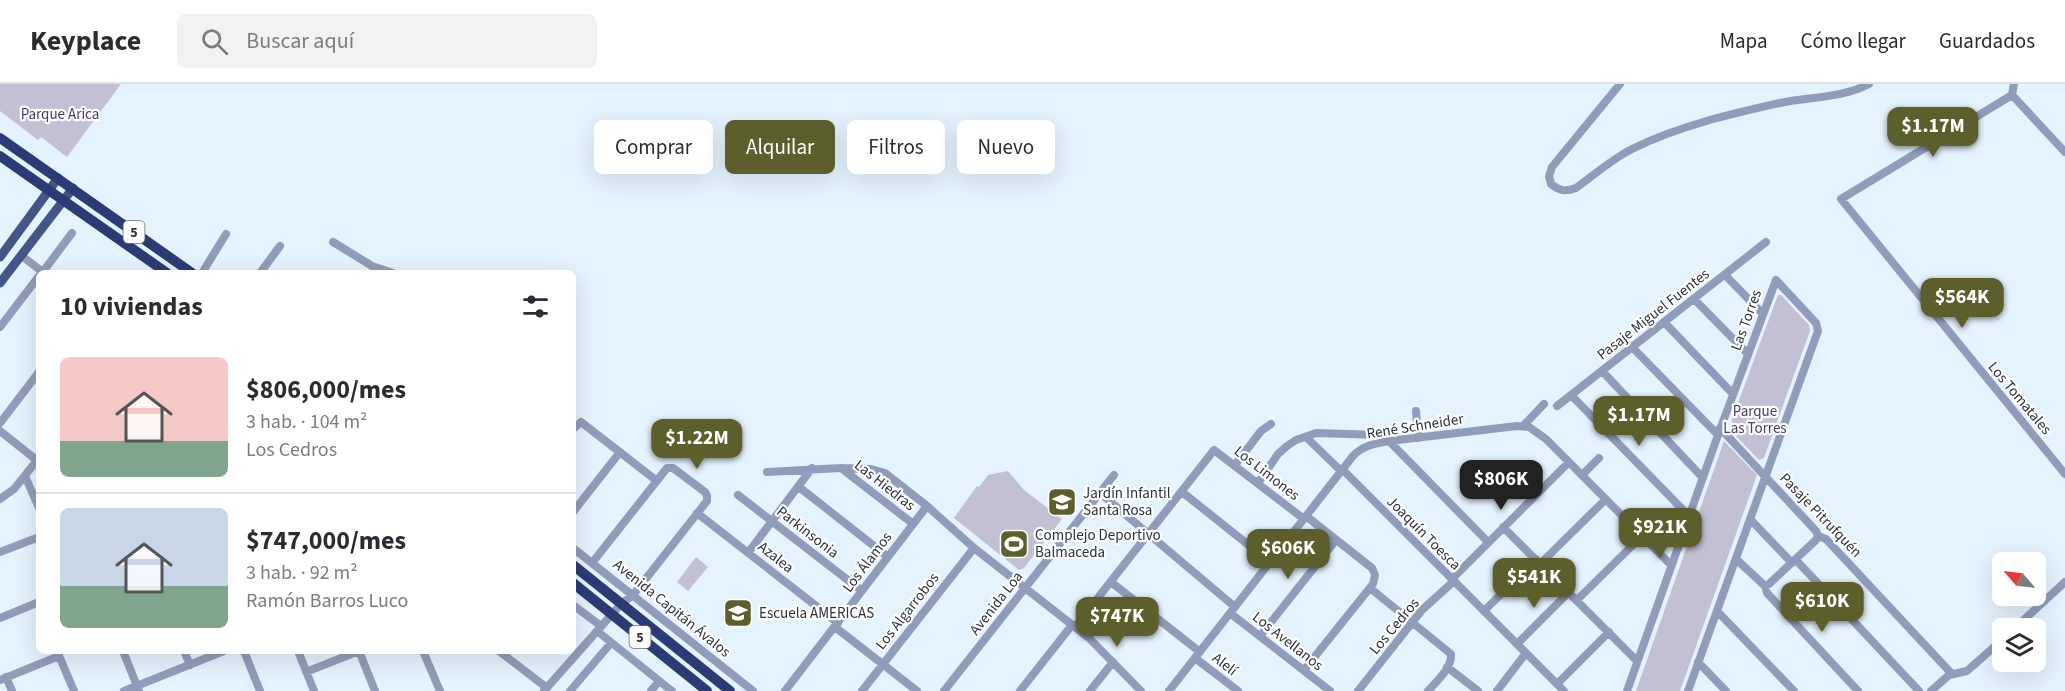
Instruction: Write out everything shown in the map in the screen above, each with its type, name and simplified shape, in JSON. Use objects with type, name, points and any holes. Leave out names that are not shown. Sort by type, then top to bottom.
[{"type":"highway","name":"5","points":[[0,138],[188,270]]},
{"type":"highway","name":"5","points":[[0,156],[163,270]]},
{"type":"highway","name":"Avenida Capitán Ávalos","points":[[576,567],[730,691]]},
{"type":"highway","name":"5","points":[[576,585],[707,691]]},
{"type":"main road","points":[[0,257],[58,178]]},
{"type":"main road","points":[[0,283],[73,188]]},
{"type":"main road","points":[[0,263],[10,271]]},
{"type":"street","points":[[1620,84],[1551,167],[1549,176],[1551,184],[1559,191],[1576,188],[1632,149],[1695,124],[1796,100],[1839,93],[1869,84]]},
{"type":"street","points":[[2014,84],[2012,95],[2065,152]]},
{"type":"street","name":"Los Tomatales","points":[[2012,95],[1840,199],[2065,474]]},
{"type":"street","points":[[44,270],[72,233]]},
{"type":"street","points":[[204,270],[226,234]]},
{"type":"street","points":[[333,242],[372,266],[384,270]]},
{"type":"street","name":"Pasaje Miguel Fuentes","points":[[1557,406],[1766,242]]},
{"type":"street","points":[[262,270],[280,246]]},
{"type":"street","points":[[22,255],[39,270]]},
{"type":"street","points":[[1725,275],[1762,314]]},
{"type":"street","name":"Las Torres","points":[[1627,691],[1702,478],[1776,280],[1816,323],[1818,330],[1688,691]]},
{"type":"street","points":[[0,327],[36,281]]},
{"type":"street","points":[[1694,298],[1748,354]]},
{"type":"street","points":[[1664,322],[1733,394]]},
{"type":"street","name":"Pasaje Pitrufquén","points":[[1632,347],[1766,476],[1818,536],[1826,539],[1951,673]]},
{"type":"street","points":[[1602,371],[1702,478]]},
{"type":"street","points":[[0,423],[36,376]]},
{"type":"street","points":[[1571,395],[1689,516]]},
{"type":"street","points":[[1544,404],[1526,426],[1540,433],[1671,565]]},
{"type":"street","points":[[1416,411],[1418,438]]},
{"type":"street","points":[[576,426],[581,422],[657,481]]},
{"type":"street","points":[[1235,465],[1262,431],[1271,424]]},
{"type":"street","name":"René Schneider","points":[[1169,691],[1341,470],[1360,449],[1389,441],[1526,426]]},
{"type":"street","points":[[0,431],[36,458]]},
{"type":"street","points":[[1257,483],[1278,454],[1296,440],[1316,433],[1379,435],[1389,441],[1488,542]]},
{"type":"street","name":"Joaquín Toesca","points":[[1306,437],[1564,691]]},
{"type":"street","name":"Los Limones","points":[[1182,492],[1214,450],[1372,568],[1375,575],[1370,588]]},
{"type":"street","points":[[576,508],[620,452]]},
{"type":"street","points":[[1582,475],[1599,458]]},
{"type":"street","points":[[0,499],[10,493],[36,462]]},
{"type":"street","name":"Los Cedros","points":[[1358,691],[1422,610],[1569,462]]},
{"type":"street","points":[[504,654],[545,690],[611,614],[633,595],[706,501],[705,492],[670,467],[667,468],[592,564]]},
{"type":"street","points":[[748,553],[812,468]]},
{"type":"street","points":[[766,472],[841,468],[871,469],[885,473],[927,506],[974,548],[1096,644],[1141,691]]},
{"type":"street","name":"Las Hiedras","points":[[841,468],[912,523]]},
{"type":"street","name":"Avenida Loa","points":[[944,691],[1114,475]]},
{"type":"street","points":[[25,476],[36,501]]},
{"type":"street","points":[[799,487],[888,557]]},
{"type":"street","points":[[1020,691],[1182,492],[1270,562]]},
{"type":"street","name":"Los Avellanos","points":[[1100,493],[1149,533],[1260,636],[1330,691]]},
{"type":"street","name":"Parkinsonia","points":[[738,495],[862,591]]},
{"type":"street","points":[[1484,612],[1606,499]]},
{"type":"street","name":"Los Álamos","points":[[785,691],[927,506]]},
{"type":"street","name":"Azalea","points":[[697,513],[917,691]]},
{"type":"street","points":[[1750,519],[1794,561],[1919,691]]},
{"type":"street","points":[[1503,527],[1637,661]]},
{"type":"street","points":[[1577,600],[1642,536]]},
{"type":"street","points":[[1765,586],[1818,536]]},
{"type":"street","points":[[0,552],[36,538]]},
{"type":"street","points":[[1260,636],[1336,540]]},
{"type":"street","name":"Los Algarrobos","points":[[862,691],[974,548]]},
{"type":"street","name":"Avenida Capitán Ávalos","points":[[576,551],[753,691]]},
{"type":"street","points":[[1736,559],[1765,586],[1767,593],[1858,691]]},
{"type":"street","name":"Alelí","points":[[1111,582],[1238,691]]},
{"type":"street","points":[[2026,618],[2065,582]]},
{"type":"street","points":[[1304,670],[1370,588],[1447,649],[1452,656],[1447,668],[1428,691]]},
{"type":"street","points":[[1517,644],[1569,592]]},
{"type":"street","points":[[0,618],[36,605]]},
{"type":"street","points":[[576,608],[599,628],[611,643],[672,691]]},
{"type":"street","points":[[1717,611],[1794,691]]},
{"type":"street","points":[[1557,684],[1609,632]]},
{"type":"street","points":[[570,691],[611,643]]},
{"type":"street","points":[[1931,691],[1951,673],[1967,671],[1992,649]]},
{"type":"street","points":[[1497,691],[1526,653]]},
{"type":"street","points":[[12,691],[3,679],[56,654]]},
{"type":"street","points":[[58,654],[74,691]]},
{"type":"street","points":[[124,654],[138,688]]},
{"type":"street","points":[[185,654],[190,665]]},
{"type":"street","points":[[124,691],[138,688],[217,654]]},
{"type":"street","points":[[245,654],[259,691]]},
{"type":"street","points":[[299,654],[314,691]]},
{"type":"street","points":[[306,672],[351,654]]},
{"type":"street","points":[[360,654],[375,691]]},
{"type":"street","points":[[424,654],[440,691]]},
{"type":"street","points":[[1090,691],[1113,662]]},
{"type":"street","points":[[1698,662],[1726,691]]},
{"type":"street","points":[[1447,668],[1478,691]]},
{"type":"street","points":[[651,691],[659,681]]},
{"type":"green space","name":"Parque Arica","points":[[0,84],[121,84],[67,157],[41,137],[38,140],[0,111]]},
{"type":"green space","name":"Parque Las Torres","points":[[1778,295],[1781,295],[1809,325],[1810,331],[1764,458],[1759,460],[1732,432],[1732,419]]},
{"type":"green space","name":"Parque Las Torres","points":[[1724,441],[1757,475],[1680,691],[1636,691]]},
{"type":"green space","name":"Complejo Deportivo Balmaceda","points":[[1008,471],[1024,490],[1062,519],[1024,568],[1019,570],[954,518],[977,486],[979,487],[988,475]]},
{"type":"green space","points":[[696,557],[708,567],[688,591],[677,582]]},
{"type":"place","name":"Jardín Infantil Santa Rosa","points":[[1062,502]]},
{"type":"place","name":"Complejo Deportivo Balmaceda","points":[[1014,544]]},
{"type":"place","name":"Escuela AMERICAS","points":[[738,613]]}]
